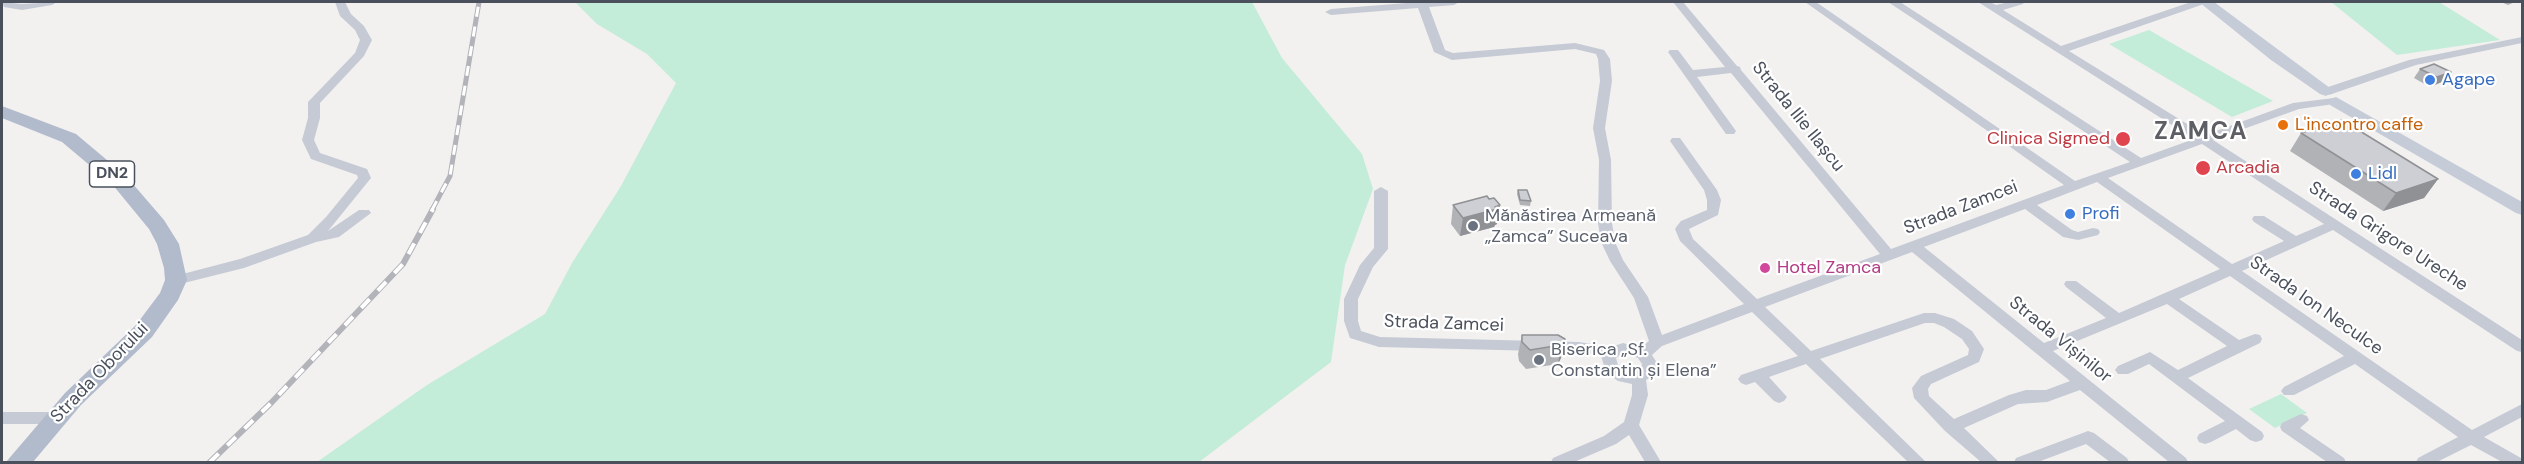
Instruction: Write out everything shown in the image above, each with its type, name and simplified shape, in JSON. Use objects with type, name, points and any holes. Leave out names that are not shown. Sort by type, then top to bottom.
[{"type":"main road","name":"DN2","points":[[2,112],[69,138],[119,180],[147,210],[168,244],[173,257],[176,280]]},
{"type":"main road","name":"Strada Oborului","points":[[19,462],[56,418],[144,330],[170,295],[176,280]]},
{"type":"street","points":[[4,2],[8,5],[22,7],[52,2]]},
{"type":"street","points":[[313,238],[331,220],[365,178],[362,172],[315,156],[308,140],[314,118],[314,102],[360,54],[366,40],[360,28],[346,16],[340,2]]},
{"type":"street","points":[[1330,12],[1455,2]]},
{"type":"street","name":"Strada Ilie Ilașcu","points":[[1678,2],[1736,69],[1888,256]]},
{"type":"street","points":[[1809,2],[2074,186]]},
{"type":"street","points":[[1893,2],[2139,162]]},
{"type":"street","name":"Strada Grigore Ureche","points":[[1983,2],[2203,139],[2523,346]]},
{"type":"street","points":[[1994,9],[2019,2]]},
{"type":"street","points":[[2061,50],[2200,2]]},
{"type":"street","points":[[2206,2],[2303,76],[2367,118],[2523,209]]},
{"type":"street","points":[[1422,4],[1440,52],[1452,57],[1575,46],[1600,52],[1604,59],[1606,81],[1599,128],[1605,159],[1605,223],[1608,242],[1617,261],[1641,297],[1657,342]]},
{"type":"street","name":"Strada Zamcei","points":[[1643,354],[1657,342],[1754,305],[2139,162],[2332,94],[2413,62],[2523,40]]},
{"type":"street","points":[[1674,52],[1730,131]]},
{"type":"street","points":[[1689,74],[1736,69]]},
{"type":"street","points":[[1676,141],[1710,190],[1714,200],[1713,213],[1686,224],[1682,229],[1684,236],[1918,462]]},
{"type":"street","name":"Strada Ion Neculce","points":[[2098,177],[2472,438],[2515,462]]},
{"type":"street","name":"Strada Zamcei","points":[[1381,191],[1381,249],[1367,265],[1351,299],[1351,321],[1355,334],[1379,342],[1579,347],[1612,352]]},
{"type":"street","points":[[2027,204],[2068,234],[2078,236],[2092,232]]},
{"type":"street","points":[[176,280],[244,263],[313,238],[334,234],[364,213]]},
{"type":"street","points":[[2259,219],[2294,241]]},
{"type":"street","points":[[2042,350],[2168,298],[2335,224]]},
{"type":"street","name":"Strada Vișinilor","points":[[1915,247],[2180,462]]},
{"type":"street","points":[[2071,284],[2117,319]]},
{"type":"street","points":[[2168,298],[2238,347]]},
{"type":"street","points":[[1779,397],[1752,377],[1924,318],[1935,318],[1967,335],[1977,349],[1974,358],[1926,380],[1920,388],[1922,398],[1991,462]]},
{"type":"street","points":[[2176,377],[2255,339]]},
{"type":"street","points":[[1623,348],[1630,348],[1643,354],[1650,363],[1650,368],[1644,376],[1638,378],[1623,376],[1611,368],[1608,357],[1612,352],[1623,348]]},
{"type":"street","points":[[2123,370],[2150,357],[2256,436]]},
{"type":"street","points":[[2289,391],[2356,357]]},
{"type":"street","points":[[1559,462],[1610,440],[1631,425],[1640,395],[1641,387],[1638,378]]},
{"type":"street","points":[[1951,427],[2014,399],[2026,396],[2047,396],[2082,383]]},
{"type":"street","points":[[2424,462],[2523,410]]},
{"type":"street","points":[[2,418],[56,418]]},
{"type":"street","points":[[2301,420],[2288,427],[2338,462]]},
{"type":"street","points":[[2205,438],[2237,422]]},
{"type":"street","points":[[1631,425],[1653,462]]},
{"type":"street","points":[[2022,462],[2088,437],[2121,462]]},
{"type":"green space","points":[[575,2],[1252,2],[1282,58],[1362,154],[1373,189],[1345,265],[1331,362],[1199,462],[317,462],[427,385],[545,314],[572,263],[621,186],[676,83],[647,54],[597,24]]},
{"type":"green space","points":[[2331,2],[2439,2],[2500,40],[2397,55]]},
{"type":"green space","points":[[2149,30],[2273,101],[2232,117],[2109,44]]},
{"type":"green space","points":[[2281,394],[2307,413],[2275,428],[2249,409]]},
{"type":"building","points":[[2434,64],[2451,72],[2437,77],[2420,69]]},
{"type":"building","points":[[2342,120],[2438,179],[2396,193],[2301,133]]},
{"type":"building","points":[[1518,190],[1527,190],[1531,201],[1520,200]]},
{"type":"building","points":[[1487,196],[1489,199],[1494,198],[1500,205],[1495,207],[1497,209],[1463,218],[1453,205]]},
{"type":"building","points":[[1522,335],[1558,335],[1565,339],[1561,345],[1530,350],[1522,342]]},
{"type":"railway","points":[[432,210],[450,176],[479,2]]},
{"type":"railway","points":[[210,462],[271,403],[403,264],[433,209]]},
{"type":"place","name":"Agape","points":[[2430,80]]},
{"type":"place","name":"L'incontro caffe","points":[[2283,125]]},
{"type":"place","name":"Clinica Sigmed","points":[[2123,139]]},
{"type":"place","name":"Arcadia","points":[[2203,168]]},
{"type":"place","name":"Lidl","points":[[2356,174]]},
{"type":"place","name":"Profi","points":[[2070,214]]},
{"type":"place","name":"Mănăstirea Armeană „Zamca” Suceava","points":[[1473,226]]},
{"type":"place","name":"Hotel Zamca","points":[[1765,268]]},
{"type":"place","name":"Biserica „Sf. Constantin și Elena”","points":[[1539,360]]},
{"type":"district","name":"ZAMCA","points":[[2201,133]]}]
